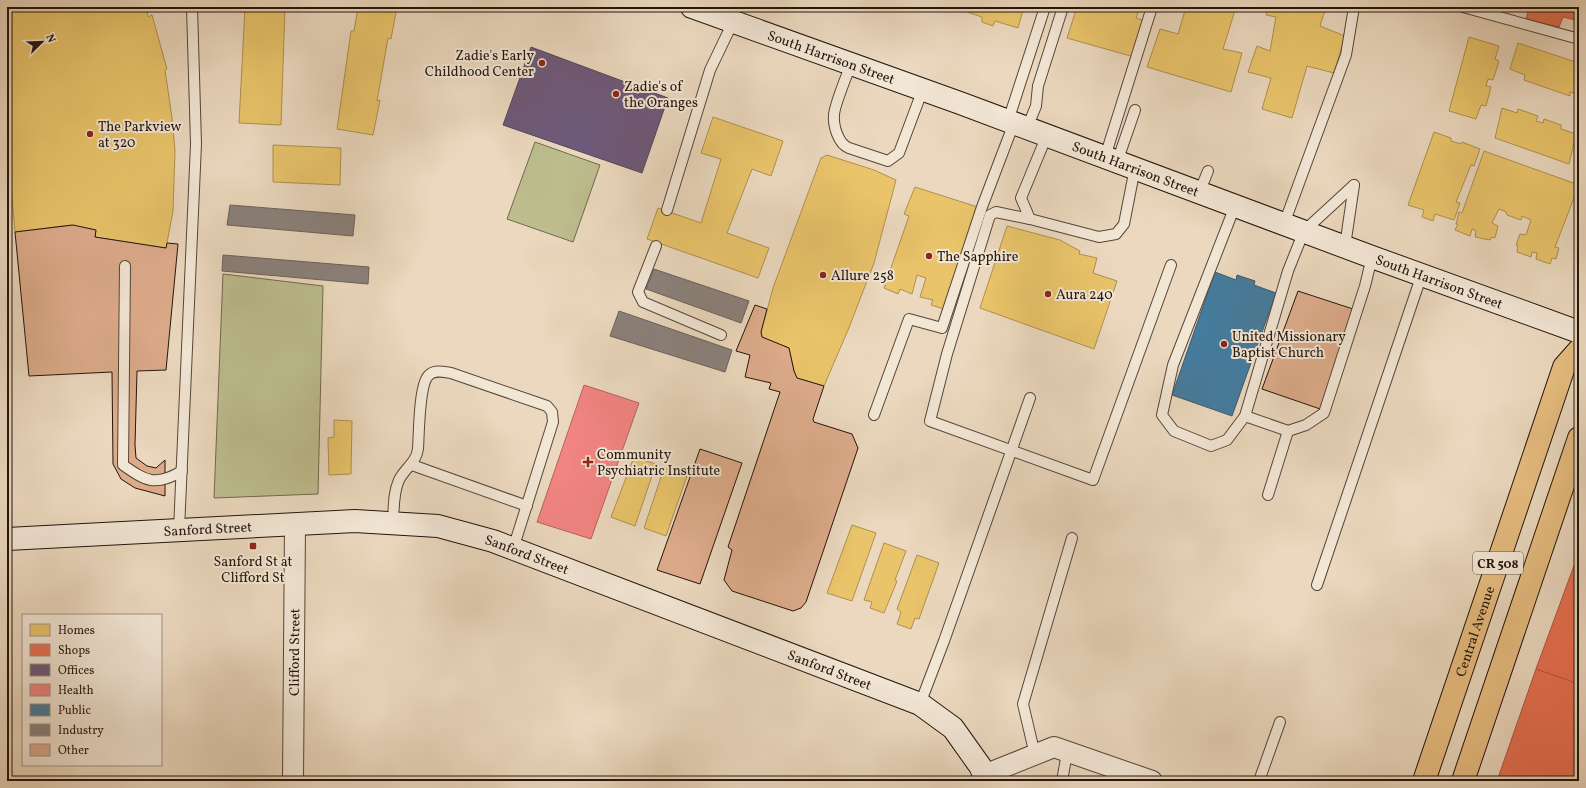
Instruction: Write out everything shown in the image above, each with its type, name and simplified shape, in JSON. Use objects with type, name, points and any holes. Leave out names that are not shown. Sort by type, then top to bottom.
[{"type":"main road","name":"South Harrison Street","points":[[692,7],[722,15],[1234,206],[1579,332]]},
{"type":"main road","name":"Central Avenue","points":[[1424,781],[1564,367],[1579,350]]},
{"type":"main road","name":"CR 508","points":[[1463,781],[1579,438]]},
{"type":"main road","name":"Sanford Street","points":[[7,539],[355,521],[393,522],[438,526],[513,549],[920,704],[952,728],[980,766],[986,778]]},
{"type":"street","name":"Clifford Street","points":[[293,781],[295,524]]},
{"type":"street","points":[[986,778],[1054,747],[1067,753],[1152,781]]},
{"type":"lane","points":[[179,530],[196,144],[192,7]]},
{"type":"lane","points":[[874,415],[909,319],[942,328],[982,206],[1016,124],[1045,7]]},
{"type":"lane","points":[[1016,124],[1036,106],[1038,86],[1063,7]]},
{"type":"lane","points":[[1152,7],[1119,162],[1124,224],[1116,234],[1099,237],[1030,219],[996,212],[990,215],[947,354],[930,421],[1093,480],[1171,265]]},
{"type":"lane","points":[[1284,224],[1346,55],[1354,7]]},
{"type":"lane","points":[[1463,7],[1579,39]]},
{"type":"lane","points":[[668,210],[710,70],[722,15]]},
{"type":"lane","points":[[851,64],[834,114],[837,134],[845,146],[888,161],[899,153],[923,89]]},
{"type":"lane","points":[[1119,162],[1135,110]]},
{"type":"lane","points":[[1030,219],[1021,198],[1047,135]]},
{"type":"lane","points":[[1199,193],[1208,171]]},
{"type":"lane","points":[[1234,206],[1173,365],[1162,415],[1174,430],[1210,446],[1227,440],[1245,416],[1288,271],[1304,231],[1354,185],[1346,246]]},
{"type":"lane","points":[[656,246],[638,292],[643,302],[721,335]]},
{"type":"lane","points":[[1245,416],[1288,432],[1306,425],[1324,413],[1365,286],[1372,257]]},
{"type":"lane","points":[[125,266],[123,465],[144,479],[168,479],[182,471]]},
{"type":"lane","points":[[1317,585],[1422,274]]},
{"type":"lane","points":[[393,522],[396,489],[403,473],[412,465],[417,451],[423,388],[428,376],[438,371],[451,373],[548,406],[552,412],[553,422],[513,549]]},
{"type":"lane","points":[[920,704],[944,641],[1030,398]]},
{"type":"lane","points":[[1268,495],[1288,432]]},
{"type":"lane","points":[[412,465],[527,506]]},
{"type":"lane","points":[[1035,755],[1023,704],[1072,538]]},
{"type":"lane","points":[[1259,781],[1280,722]]},
{"type":"lane","points":[[1062,781],[1067,753]]},
{"type":"green space","points":[[535,142],[600,165],[573,242],[507,219]]},
{"type":"green space","points":[[223,274],[323,286],[318,494],[214,498]]},
{"type":"building: Homes","name":"The Parkview at 320","points":[[7,7],[146,7],[148,17],[152,15],[167,69],[165,70],[175,151],[173,211],[166,248],[95,237],[96,230],[71,225],[15,232],[11,187],[7,187]]},
{"type":"building: Homes","points":[[245,7],[285,7],[281,125],[239,123]]},
{"type":"building: Homes","points":[[358,7],[397,7],[391,39],[388,38],[377,101],[380,100],[373,135],[337,129],[351,31],[354,31]]},
{"type":"building: Homes","points":[[968,7],[1024,7],[1018,28],[995,21],[993,26],[982,22],[982,17],[967,12]]},
{"type":"building: Homes","points":[[1077,7],[1140,7],[1136,18],[1145,21],[1134,57],[1067,38]]},
{"type":"building: Homes","points":[[1186,7],[1236,7],[1223,49],[1242,53],[1231,92],[1147,67],[1160,29],[1178,34]]},
{"type":"building: Homes","points":[[1268,7],[1326,7],[1320,26],[1345,36],[1334,73],[1307,66],[1292,118],[1262,109],[1271,78],[1248,72],[1257,46],[1270,51],[1276,17],[1266,15]]},
{"type":"building: Homes","points":[[1469,37],[1499,46],[1495,59],[1499,61],[1493,80],[1488,79],[1486,86],[1491,87],[1486,106],[1481,105],[1476,119],[1449,111]]},
{"type":"building: Homes","points":[[1518,43],[1579,63],[1579,94],[1570,92],[1570,96],[1524,80],[1525,75],[1510,69]]},
{"type":"building: Homes","points":[[1502,108],[1517,113],[1518,109],[1538,116],[1536,121],[1543,123],[1544,119],[1561,125],[1561,129],[1576,134],[1569,164],[1495,138]]},
{"type":"building: Homes","points":[[713,117],[783,141],[771,176],[752,169],[727,233],[769,248],[758,278],[647,239],[658,208],[701,223],[721,159],[701,153]]},
{"type":"building: Homes","points":[[1434,132],[1451,138],[1451,141],[1461,144],[1462,142],[1480,149],[1474,166],[1471,165],[1456,202],[1460,203],[1454,220],[1435,214],[1433,221],[1422,217],[1424,210],[1408,205]]},
{"type":"building: Homes","points":[[273,145],[341,148],[340,185],[273,182]]},
{"type":"building: Homes","points":[[1484,151],[1579,185],[1555,247],[1559,248],[1556,259],[1552,258],[1550,264],[1536,259],[1537,253],[1532,252],[1531,257],[1517,252],[1518,245],[1516,245],[1520,234],[1526,235],[1531,220],[1522,216],[1521,220],[1507,215],[1506,212],[1499,209],[1492,223],[1498,226],[1495,238],[1492,237],[1490,240],[1475,237],[1476,231],[1472,229],[1470,236],[1455,230],[1458,224],[1456,224],[1459,212],[1462,213]]},
{"type":"building: Homes","name":"Allure 258","points":[[827,155],[874,170],[896,180],[874,263],[824,386],[797,378],[789,348],[762,337],[761,332],[773,288],[821,158]]},
{"type":"building: Homes","name":"The Sapphire","points":[[915,187],[987,210],[978,238],[969,235],[944,309],[931,305],[933,300],[920,297],[926,278],[917,275],[912,294],[900,289],[898,294],[884,288],[909,216],[904,214]]},
{"type":"building: Homes","name":"Aura 240","points":[[1007,226],[1060,240],[1080,251],[1079,254],[1097,258],[1093,273],[1117,281],[1094,349],[980,308]]},
{"type":"building: Homes","points":[[334,420],[352,421],[351,474],[329,475],[328,438],[334,437]]},
{"type":"building: Homes","points":[[634,457],[656,464],[635,526],[611,517]]},
{"type":"building: Homes","points":[[664,468],[687,476],[666,536],[644,528]]},
{"type":"building: Homes","points":[[852,525],[876,533],[852,601],[827,593]]},
{"type":"building: Homes","points":[[884,543],[906,551],[895,580],[897,581],[884,613],[870,608],[872,602],[864,600]]},
{"type":"building: Homes","points":[[917,555],[939,563],[919,619],[915,618],[911,629],[897,624],[901,612],[897,609]]},
{"type":"building: Shops","points":[[1529,7],[1579,7],[1579,21],[1563,17],[1559,27],[1526,20]]},
{"type":"building: Shops","points":[[1579,552],[1579,686],[1536,669]]},
{"type":"building: Shops","points":[[1536,669],[1579,684],[1579,781],[1497,781]]},
{"type":"building: Offices","points":[[531,47],[668,98],[642,173],[503,125]]},
{"type":"building: Health","name":"Community Psychiatric Institute","points":[[584,385],[639,403],[591,539],[537,522]]},
{"type":"building: Public","name":"United Missionary Baptist Church","points":[[1215,272],[1236,280],[1237,275],[1255,281],[1254,285],[1276,293],[1232,416],[1172,395]]},
{"type":"building: Industry","points":[[230,205],[355,215],[353,236],[227,225]]},
{"type":"building: Industry","points":[[223,255],[369,267],[368,284],[222,271]]},
{"type":"building: Industry","points":[[654,269],[749,301],[741,323],[646,289]]},
{"type":"building: Industry","points":[[619,311],[732,350],[725,372],[610,336]]},
{"type":"building: Other","points":[[73,225],[96,230],[95,237],[166,248],[167,243],[178,244],[166,370],[137,371],[136,458],[147,466],[156,468],[165,460],[165,496],[135,488],[121,479],[113,464],[112,372],[29,376],[15,232]]},
{"type":"building: Other","points":[[1298,291],[1356,310],[1323,410],[1262,389]]},
{"type":"building: Other","points":[[755,305],[767,309],[761,332],[762,337],[789,348],[797,378],[824,386],[813,419],[814,422],[852,434],[858,448],[806,602],[801,608],[793,611],[732,591],[724,580],[732,550],[728,547],[780,392],[769,389],[771,383],[745,377],[750,355],[736,351]]},
{"type":"building: Other","points":[[700,449],[742,463],[700,584],[657,570]]},
{"type":"place","name":"Zadie's Early Childhood Center","points":[[542,63]]},
{"type":"place","name":"Zadie's of the Oranges","points":[[616,94]]},
{"type":"place","name":"The Parkview at 320","points":[[90,134]]},
{"type":"place","name":"The Sapphire","points":[[929,256]]},
{"type":"place","name":"Allure 258","points":[[823,275]]},
{"type":"place","name":"Aura 240","points":[[1048,294]]},
{"type":"place","name":"United Missionary Baptist Church","points":[[1224,344]]},
{"type":"place","name":"Community Psychiatric Institute","points":[[588,462]]},
{"type":"place","name":"Sanford St at Clifford St","points":[[253,546]]}]
